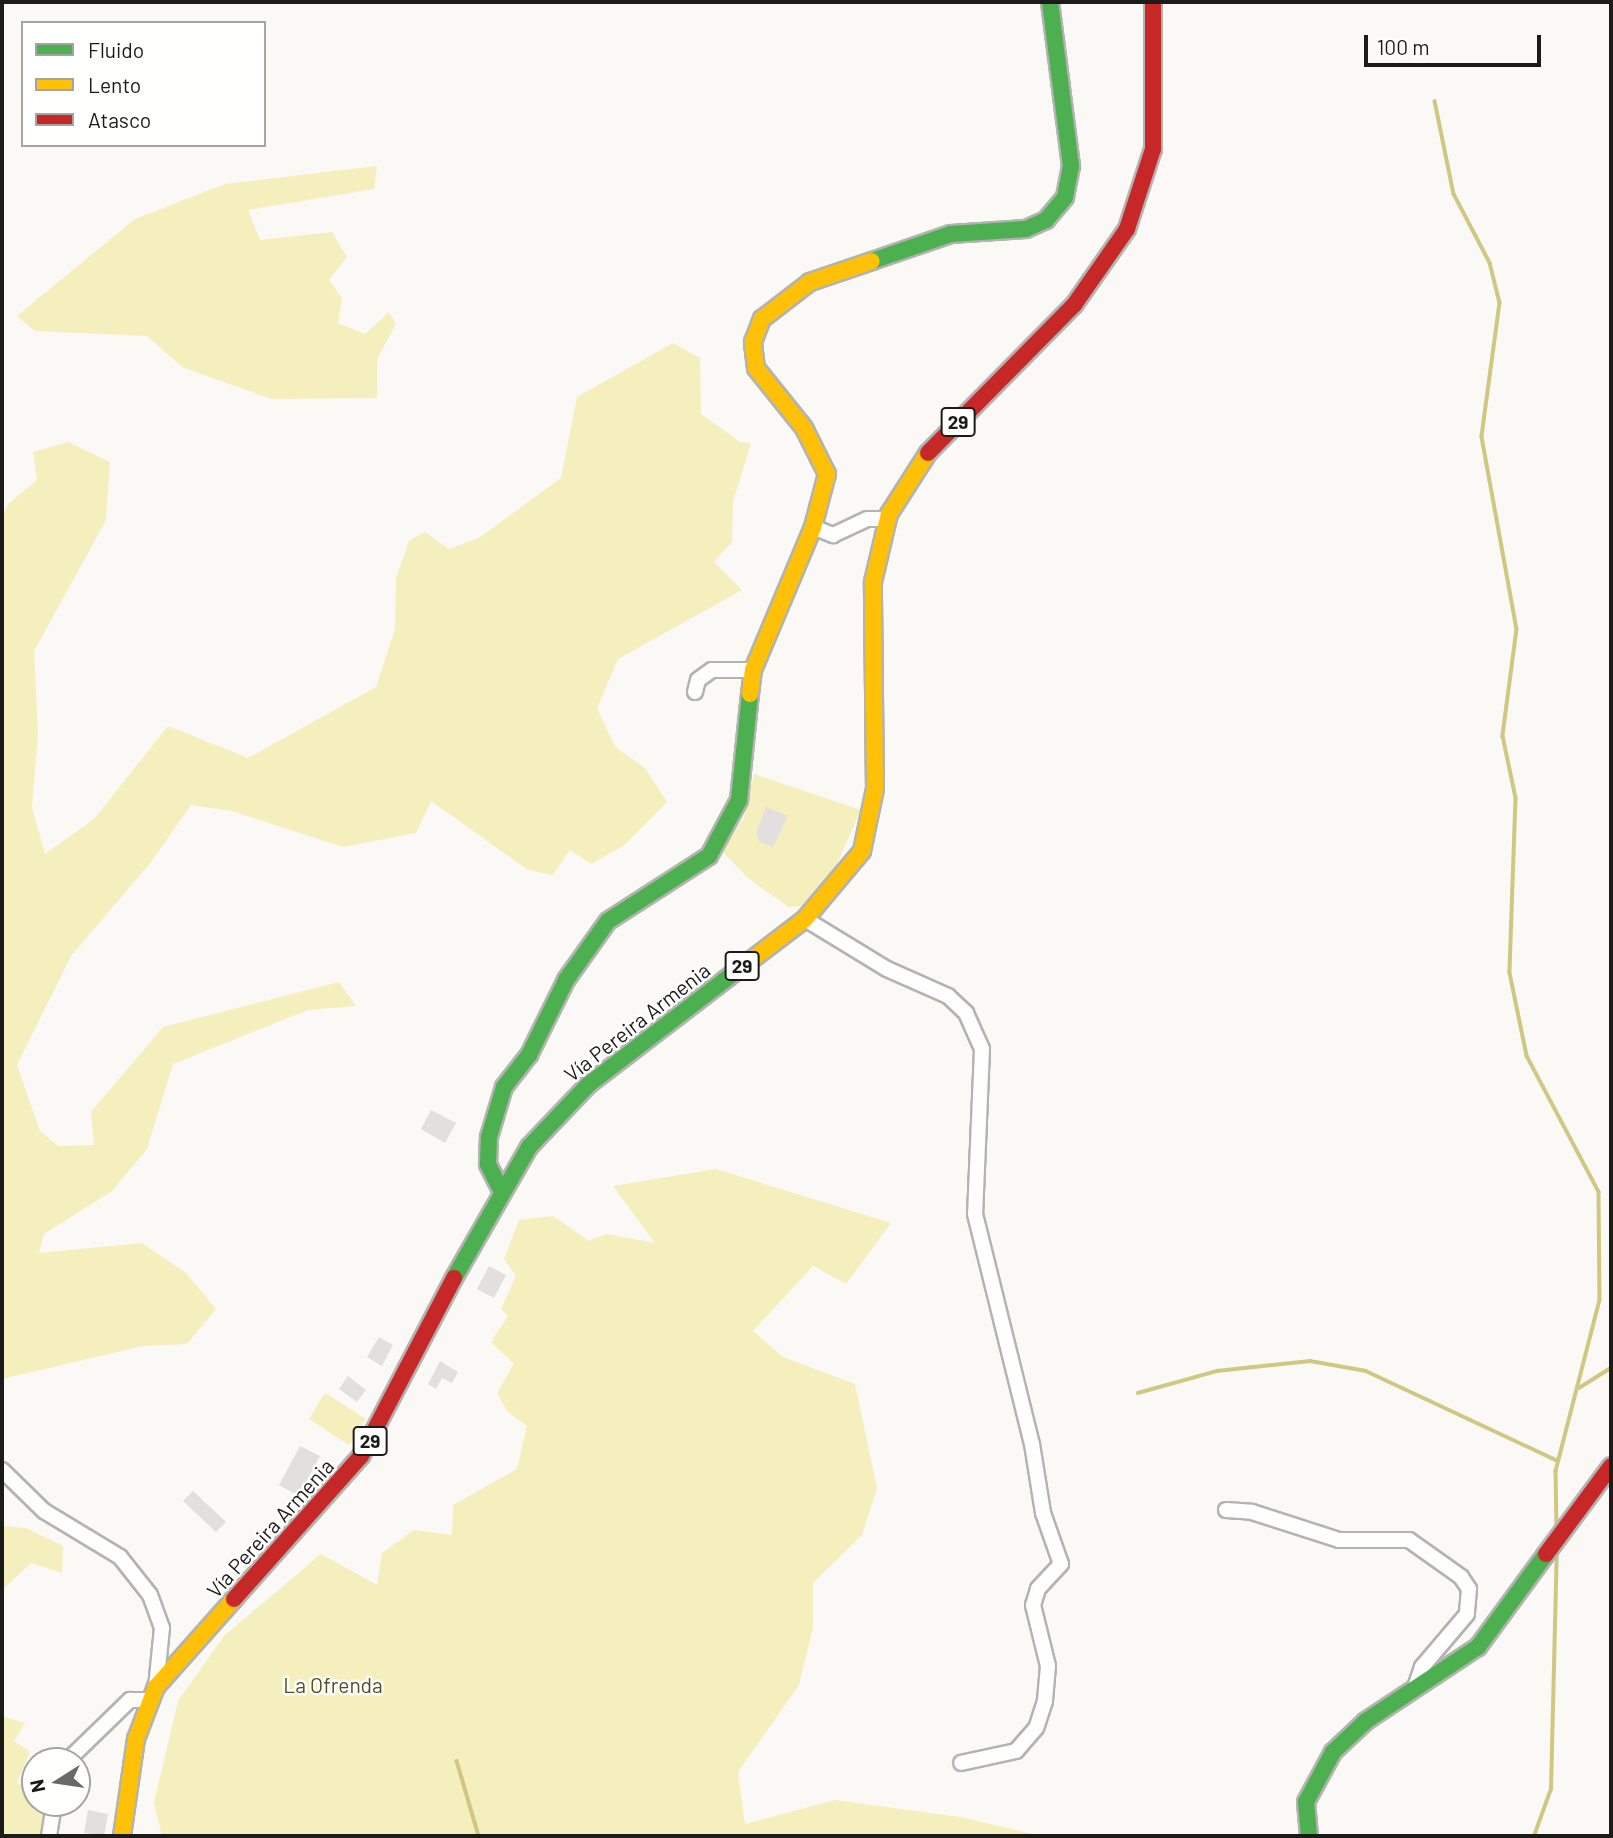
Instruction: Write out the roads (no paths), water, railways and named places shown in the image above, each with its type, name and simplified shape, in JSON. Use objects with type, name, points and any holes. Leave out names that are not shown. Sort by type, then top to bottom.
[{"type":"main road","points":[[501,1190],[488,1164],[489,1137],[504,1087],[528,1055],[566,980],[608,921],[709,856],[739,800],[753,670],[813,527],[826,486],[824,462],[756,368],[753,342],[762,319],[810,282],[951,233],[1026,229],[1046,220],[1065,197],[1071,166],[1049,2]]},
{"type":"main road","name":"Vía Pereira Armenia","points":[[122,1836],[136,1739],[152,1693],[361,1455],[501,1190],[542,1130],[587,1084],[805,919],[853,865],[872,822],[876,766],[872,600],[888,519],[926,455],[1074,305],[1127,229],[1153,149],[1153,2]]},
{"type":"main road","points":[[1309,1836],[1306,1802],[1333,1752],[1366,1721],[1478,1647],[1611,1466]]},
{"type":"street","points":[[813,527],[833,534],[868,519],[888,519]]},
{"type":"street","points":[[695,692],[698,680],[712,670],[753,670]]},
{"type":"street","points":[[805,919],[887,969],[948,996],[965,1013],[982,1049],[975,1214],[1032,1444],[1043,1513],[1061,1564],[1038,1589],[1033,1605],[1048,1666],[1036,1728],[1016,1751],[961,1763]]},
{"type":"street","points":[[2,1470],[44,1511],[120,1557],[150,1595],[162,1628],[152,1693],[130,1700],[81,1747]]},
{"type":"street","points":[[1226,1510],[1252,1513],[1339,1540],[1409,1540],[1461,1577],[1469,1589],[1467,1614],[1422,1667],[1413,1691]]},
{"type":"street","points":[[48,1836],[51,1817]]},
{"type":"waterway","points":[[1435,101],[1454,194],[1490,263],[1500,303],[1482,437],[1517,629],[1503,736],[1516,798],[1510,973],[1527,1056],[1599,1192],[1600,1300],[1556,1471],[1557,1526]]},
{"type":"waterway","points":[[1138,1393],[1217,1371],[1310,1361],[1366,1371],[1558,1461]]},
{"type":"waterway","points":[[1579,1388],[1611,1368]]},
{"type":"waterway","points":[[1534,1836],[1551,1789],[1557,1551]]},
{"type":"waterway","points":[[457,1761],[479,1836]]},
{"type":"park label","name":"La Ofrenda","points":[[333,1685]]}]
